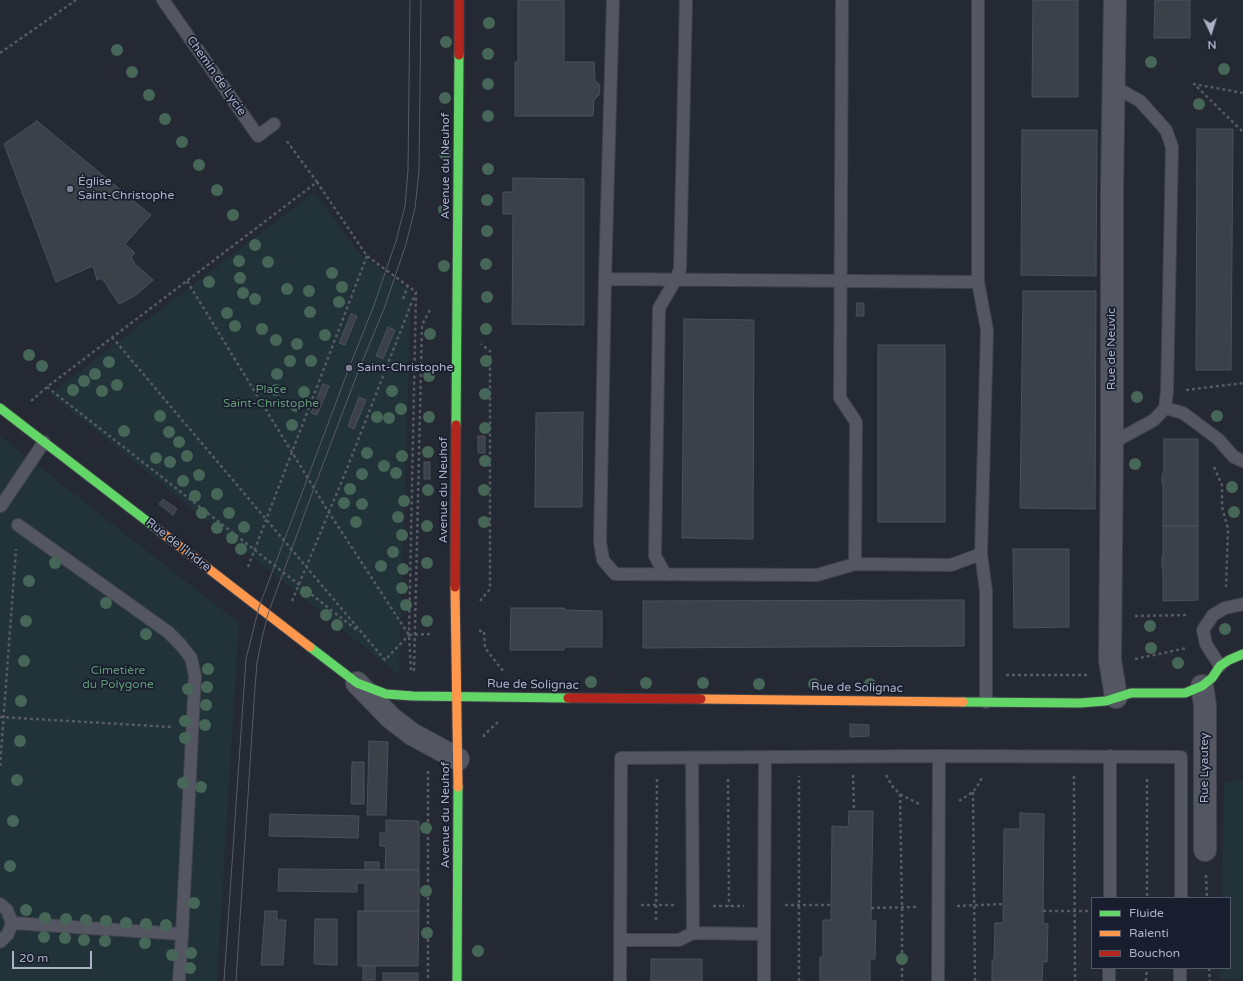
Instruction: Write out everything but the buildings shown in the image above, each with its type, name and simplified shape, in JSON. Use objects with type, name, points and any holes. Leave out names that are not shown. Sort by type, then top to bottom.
[{"type":"street","name":"Avenue du Neuhof","points":[[457,981],[458,759],[455,633],[459,0]]},
{"type":"street","name":"Rue de Neuvic","points":[[1115,0],[1113,86],[1110,660],[1116,697]]},
{"type":"street","name":"Rue de l'Indre","points":[[0,408],[357,683],[391,718],[412,734],[458,759]]},
{"type":"street","name":"Rue de Solignac","points":[[456,696],[1080,703],[1106,701],[1131,693],[1185,692],[1202,686],[1212,678],[1220,666],[1243,654]]},
{"type":"street","name":"Rue de l'Indre","points":[[357,683],[386,694],[413,696],[456,696]]},
{"type":"street","name":"Rue Lyautey","points":[[1202,686],[1205,705],[1205,850]]},
{"type":"lane","name":"Chemin de Lycie","points":[[163,0],[258,136],[274,124]]},
{"type":"lane","points":[[613,0],[605,279],[600,542],[603,560],[615,574],[817,575],[855,564],[951,565],[981,554]]},
{"type":"lane","points":[[665,574],[655,556],[659,308],[676,279],[680,269],[686,0]]},
{"type":"lane","points":[[842,0],[840,398],[856,422],[855,564]]},
{"type":"lane","points":[[978,0],[978,282],[987,330],[981,554],[986,592],[986,702]]},
{"type":"lane","points":[[1112,444],[1154,420],[1165,408],[1167,392],[1172,147],[1166,130],[1140,101],[1113,86]]},
{"type":"lane","points":[[605,279],[978,282]]},
{"type":"lane","points":[[1165,408],[1183,413],[1218,439],[1234,457],[1243,461]]},
{"type":"lane","points":[[0,505],[1,506],[44,442]]},
{"type":"lane","points":[[18,525],[168,632],[191,658],[195,676],[179,981]]},
{"type":"lane","points":[[1220,666],[1206,644],[1203,630],[1213,615],[1225,608],[1243,604]]},
{"type":"lane","points":[[938,981],[939,756]]},
{"type":"lane","points":[[620,981],[621,758],[939,756],[1181,757],[1181,897]]},
{"type":"lane","points":[[1110,756],[1110,897]]},
{"type":"lane","points":[[692,758],[693,933]]},
{"type":"lane","points":[[764,981],[765,758]]},
{"type":"lane","points":[[0,904],[7,910],[12,923],[8,934],[0,942]]},
{"type":"lane","points":[[12,923],[182,934]]},
{"type":"lane","points":[[621,940],[679,940],[693,933],[764,934]]},
{"type":"lane","points":[[1109,969],[1109,981]]},
{"type":"lane","points":[[1180,969],[1180,981]]},
{"type":"path","points":[[0,53],[76,0]]},
{"type":"path","points":[[1243,93],[1194,84],[1243,132]]},
{"type":"path","points":[[274,124],[317,182],[367,256],[416,292],[409,634],[413,696]]},
{"type":"path","points":[[14,419],[47,387],[317,182]]},
{"type":"path","points":[[246,573],[367,256]]},
{"type":"path","points":[[187,281],[328,511],[409,634]]},
{"type":"path","points":[[403,299],[408,285]]},
{"type":"path","points":[[283,625],[416,292]]},
{"type":"path","name":"Avenue du Neuhof","points":[[413,696],[422,325],[433,304]]},
{"type":"path","points":[[112,337],[385,660],[409,634]]},
{"type":"path","points":[[1167,392],[1243,383]]},
{"type":"path","points":[[47,387],[364,635]]},
{"type":"path","points":[[1218,439],[1214,467],[1222,486],[1222,507],[1228,529],[1225,608]]},
{"type":"path","points":[[0,766],[2,717],[18,525]]},
{"type":"path","points":[[1111,616],[1213,615]]},
{"type":"path","points":[[484,631],[485,648],[504,671],[512,671]]},
{"type":"path","points":[[987,675],[1097,676],[1097,659],[1133,660],[1206,644]]},
{"type":"path","points":[[2,717],[192,728]]},
{"type":"path","points":[[484,743],[484,735],[500,720]]},
{"type":"path","points":[[799,771],[799,981]]},
{"type":"path","points":[[854,771],[854,811]]},
{"type":"path","name":"Avenue du Neuhof","points":[[428,772],[428,981]]},
{"type":"path","points":[[1074,772],[1074,981]]},
{"type":"path","points":[[656,920],[657,778]]},
{"type":"path","points":[[728,779],[729,906]]},
{"type":"path","points":[[1147,779],[1147,897]]},
{"type":"path","points":[[973,792],[975,981]]},
{"type":"path","points":[[900,794],[902,981]]},
{"type":"path","points":[[620,905],[831,905]]},
{"type":"path","points":[[1043,911],[1091,911]]},
{"type":"path","points":[[1146,969],[1146,981]]},
{"type":"path","points":[[1210,969],[1210,981]]},
{"type":"green space","name":"Place Saint-Christophe","points":[[314,192],[359,253],[411,292],[399,675],[50,394]]},
{"type":"green space","name":"Cimetière du Polygone","points":[[0,436],[239,623],[217,981],[0,981]]},
{"type":"green space","points":[[1243,780],[1243,978],[1220,980],[1220,969],[1231,969],[1231,897],[1222,897],[1224,782]]},
{"type":"tram line","points":[[224,981],[246,659],[259,607],[374,305],[396,241],[405,206],[408,170],[410,0]]},
{"type":"tram line","points":[[236,981],[257,663],[268,614],[358,372],[384,309],[406,244],[415,208],[419,171],[421,0]]},
{"type":"traffic: fast","points":[[456,425],[459,55]]},
{"type":"traffic: fast","points":[[0,408],[161,532]]},
{"type":"traffic: fast","points":[[310,647],[357,683],[386,694],[413,696],[568,698]]},
{"type":"traffic: fast","points":[[963,702],[1080,703],[1106,701],[1131,693],[1185,693],[1202,686],[1212,678],[1220,666],[1243,654]]},
{"type":"traffic: fast","points":[[457,981],[458,787]]},
{"type":"traffic: slow","points":[[161,532],[310,647]]},
{"type":"traffic: slow","points":[[455,587],[458,787]]},
{"type":"traffic: slow","points":[[701,699],[963,702]]},
{"type":"traffic: jam","points":[[459,0],[459,55]]},
{"type":"traffic: jam","points":[[455,587],[456,425]]},
{"type":"traffic: jam","points":[[568,698],[701,699]]},
{"type":"place","name":"Église Saint-Christophe","points":[[70,189]]},
{"type":"place","name":"Saint-Christophe","points":[[349,368]]}]
